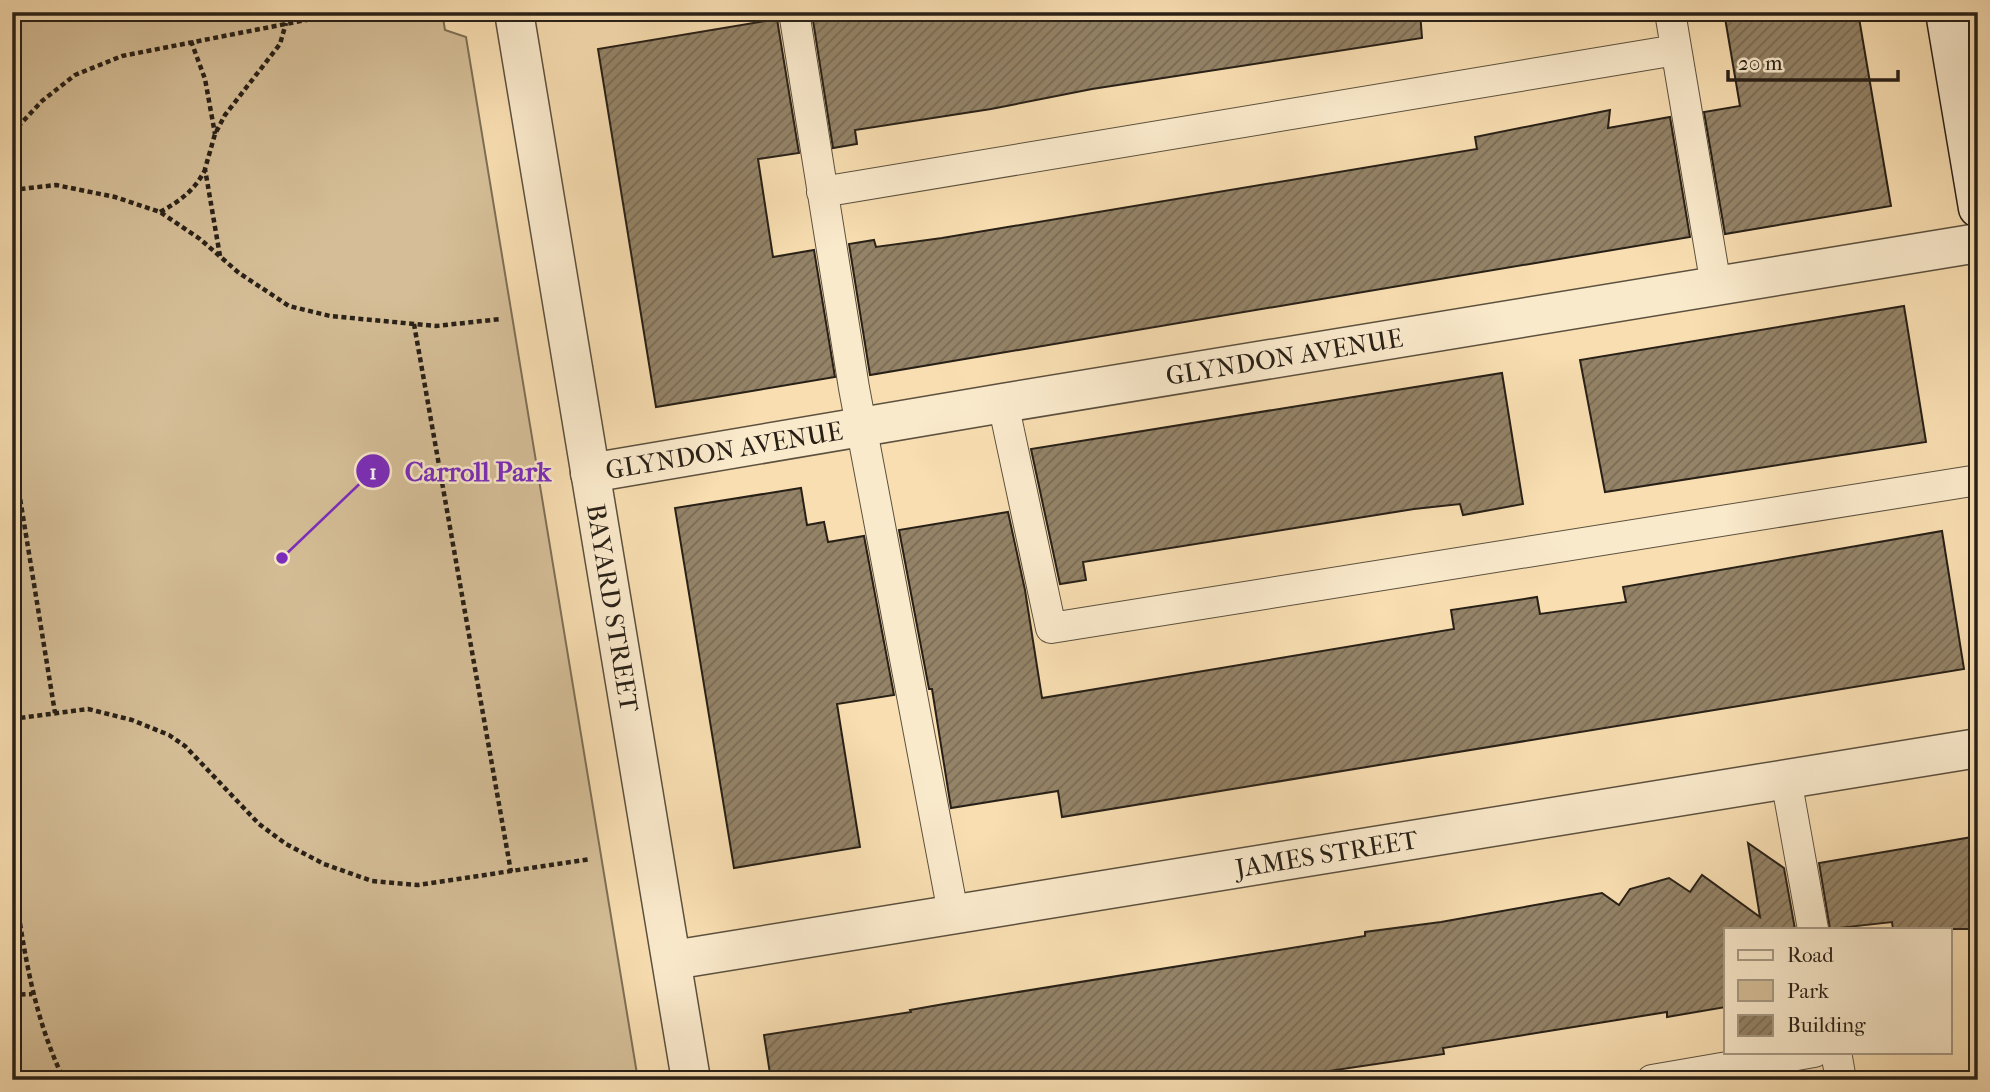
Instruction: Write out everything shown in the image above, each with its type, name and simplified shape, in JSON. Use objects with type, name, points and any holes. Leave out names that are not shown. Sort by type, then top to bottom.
[{"type":"street","name":"BAYARD STREET","points":[[514,12],[691,1080]]},
{"type":"street","points":[[1956,21],[1978,208]]},
{"type":"street","name":"GLYNDON AVENUE","points":[[590,473],[1978,243]]},
{"type":"street","name":"JAMES STREET","points":[[673,960],[1978,748]]},
{"type":"lane","points":[[794,12],[861,427],[953,914]]},
{"type":"lane","points":[[1670,12],[1716,286]]},
{"type":"lane","points":[[822,192],[1676,50]]},
{"type":"lane","points":[[1003,403],[1051,628],[1978,480]]},
{"type":"lane","points":[[1786,779],[1813,928]]},
{"type":"lane","points":[[1652,1080],[1803,1054]]},
{"type":"lane","points":[[1836,1054],[1841,1080]]},
{"type":"path","points":[[12,132],[43,101],[75,75],[122,56],[347,12]]},
{"type":"path","points":[[160,212],[196,187],[205,169],[215,134],[225,115],[280,44],[286,23]]},
{"type":"path","points":[[191,41],[205,79],[215,134]]},
{"type":"path","points":[[205,169],[220,257]]},
{"type":"path","points":[[12,190],[56,185],[115,197],[160,212],[200,239],[239,273],[289,306],[330,316],[436,326],[501,318]]},
{"type":"path","points":[[414,324],[511,872]]},
{"type":"path","points":[[12,449],[55,713]]},
{"type":"path","points":[[12,719],[88,709],[132,720],[169,735],[185,746],[258,824],[286,844],[324,864],[372,880],[418,886],[591,859]]},
{"type":"path","points":[[12,873],[32,994],[50,1051],[64,1080]]},
{"type":"path","points":[[12,995],[32,994]]},
{"type":"green space","points":[[12,12],[442,12],[445,30],[466,37],[638,1080],[12,1080]]},
{"type":"building","points":[[1420,12],[1422,38],[1092,89],[991,109],[855,130],[857,144],[833,148],[812,14]]},
{"type":"building","points":[[1724,12],[1858,12],[1891,206],[1725,234],[1704,112],[1740,106]]},
{"type":"building","points":[[777,19],[799,153],[758,159],[773,257],[814,250],[835,377],[656,407],[598,49]]},
{"type":"building","points":[[1610,110],[1608,128],[1670,117],[1690,237],[870,375],[849,244],[874,240],[876,247],[942,238],[1477,149],[1475,137]]},
{"type":"building","points":[[1904,306],[1926,442],[1605,492],[1580,360]]},
{"type":"building","points":[[1502,373],[1523,504],[1463,515],[1460,504],[1414,509],[1083,562],[1086,580],[1060,584],[1031,449]]},
{"type":"building","points":[[801,488],[807,525],[824,522],[828,542],[864,536],[894,695],[837,704],[860,847],[734,868],[675,508]]},
{"type":"building","points":[[1008,512],[1025,590],[1042,698],[1454,629],[1451,610],[1537,597],[1540,614],[1626,602],[1623,587],[1942,531],[1964,669],[1062,817],[1058,791],[951,808],[932,689],[929,689],[899,530]]},
{"type":"building","points":[[1978,836],[1978,929],[1893,928],[1892,922],[1830,928],[1819,863]]},
{"type":"building","points":[[1748,843],[1784,868],[1795,928],[1724,928],[1724,1007],[1667,1017],[1667,1012],[1443,1048],[1444,1054],[1268,1080],[771,1080],[764,1035],[1365,936],[1365,932],[1441,922],[1602,893],[1619,905],[1630,889],[1669,878],[1690,892],[1702,875],[1760,917]]},
{"type":"place","name":"Carroll Park","points":[[282,558]]}]
